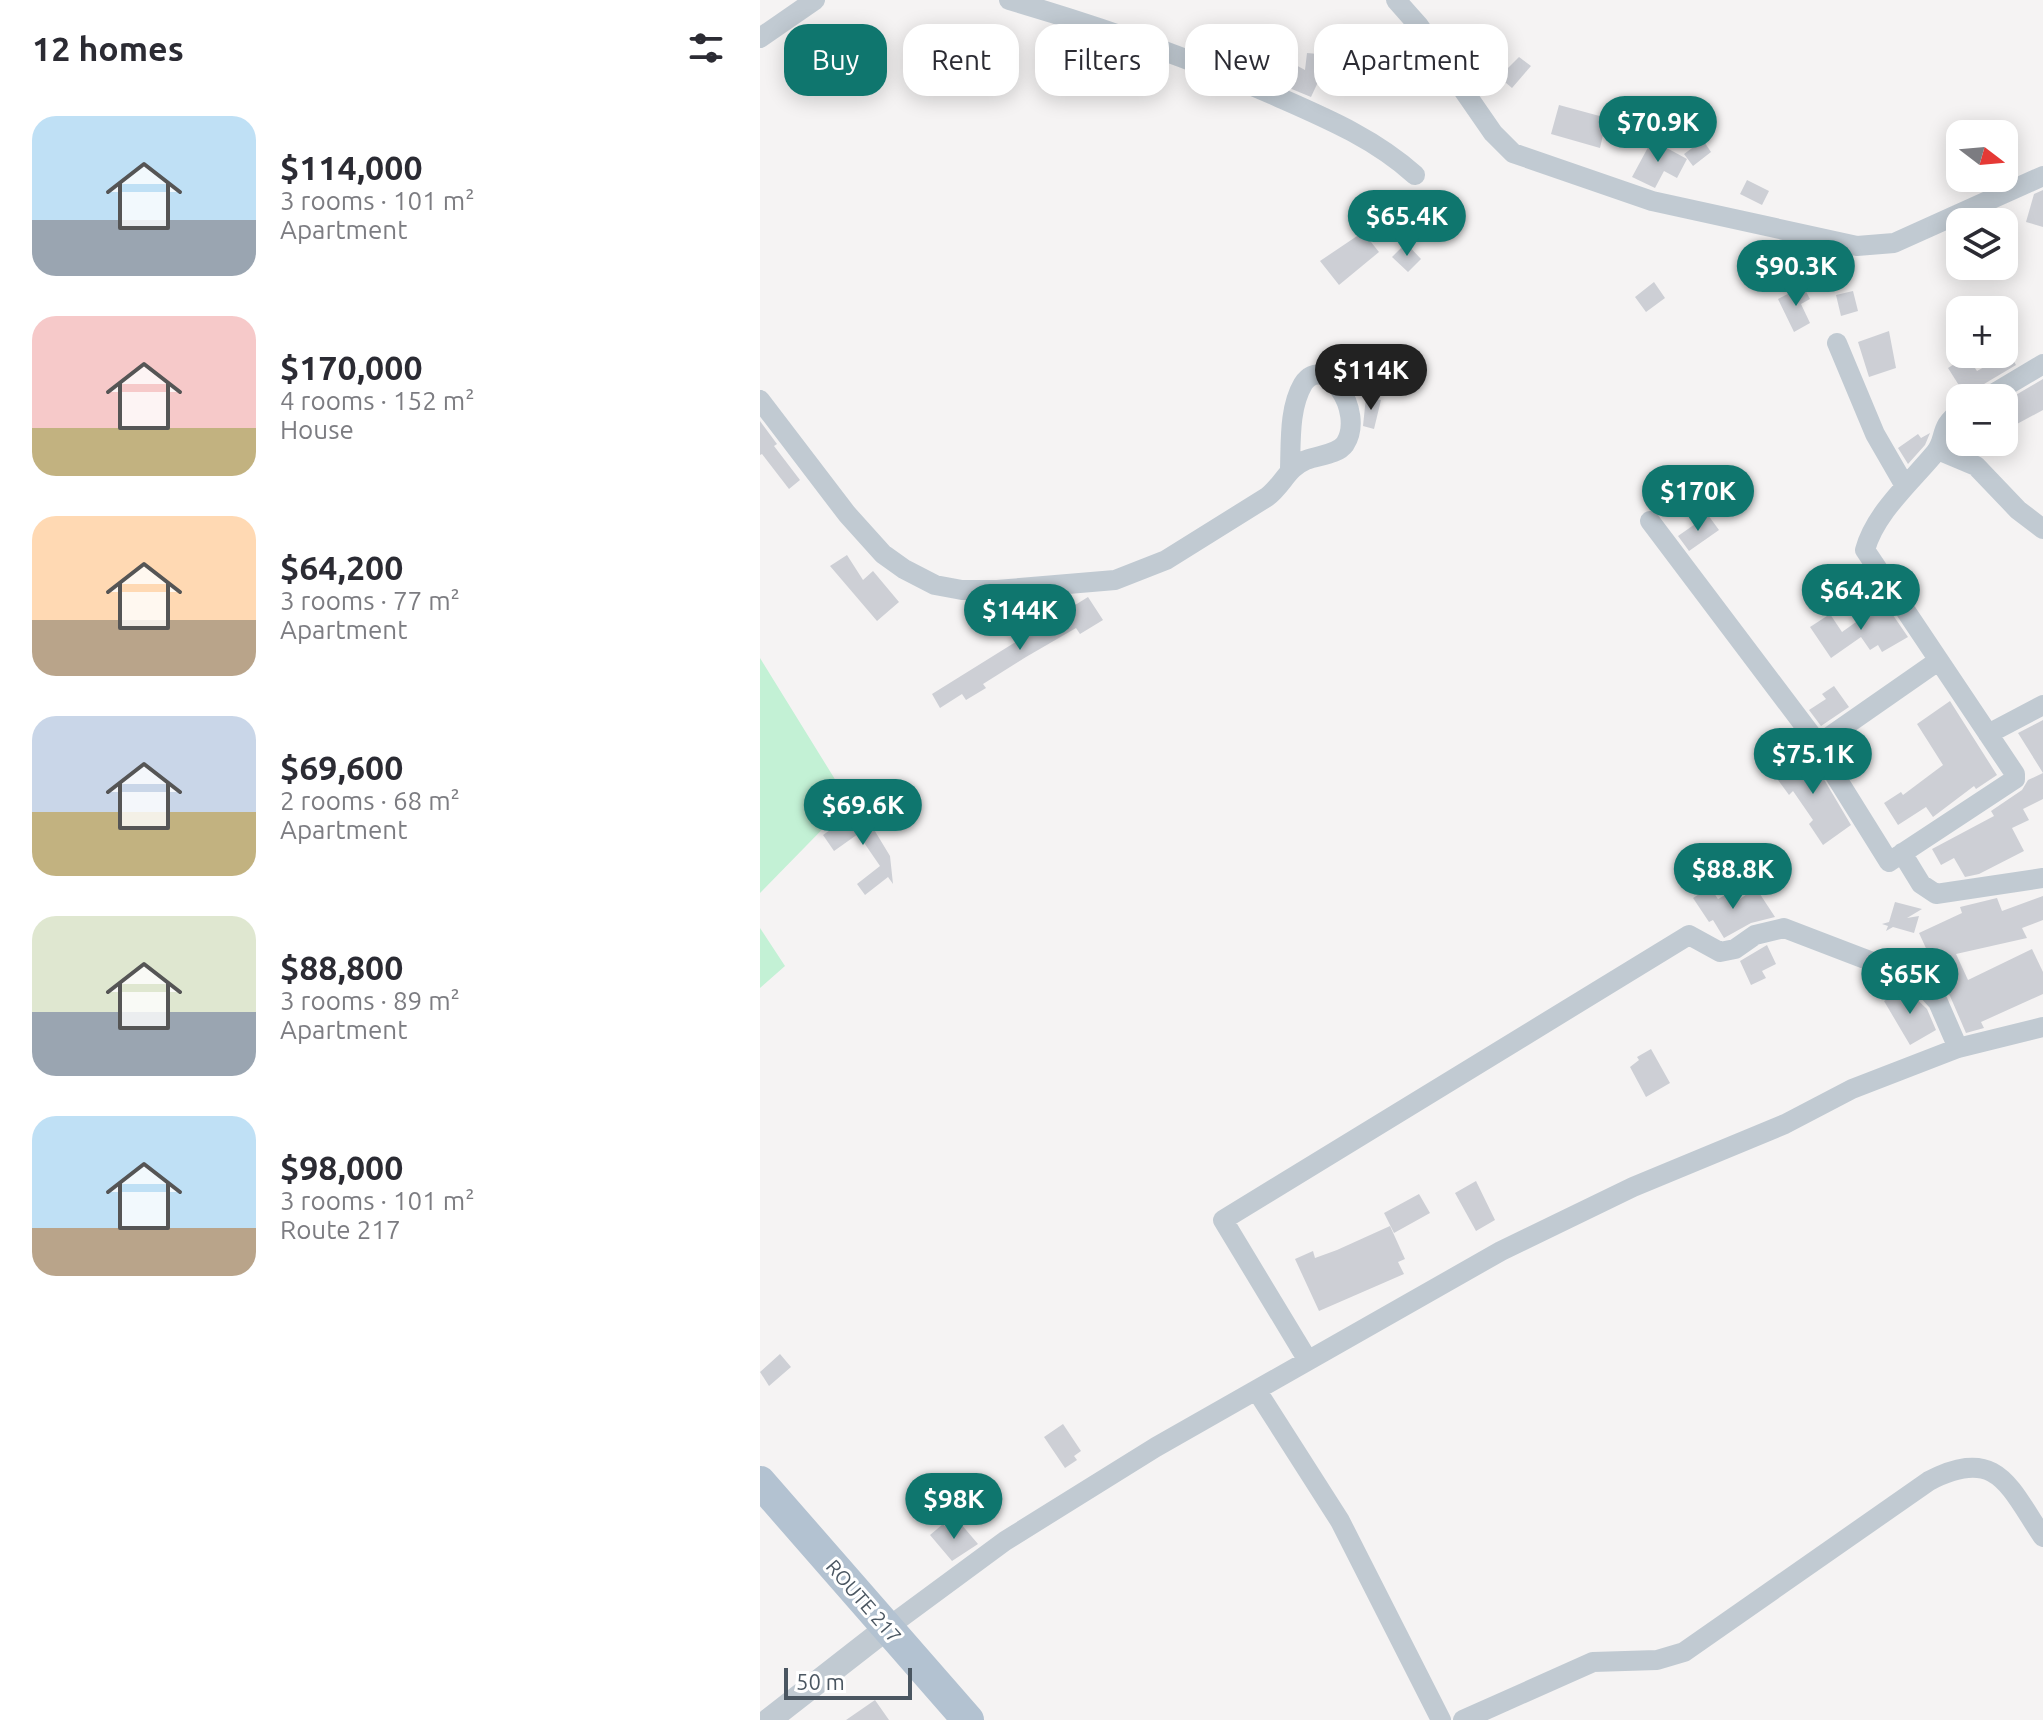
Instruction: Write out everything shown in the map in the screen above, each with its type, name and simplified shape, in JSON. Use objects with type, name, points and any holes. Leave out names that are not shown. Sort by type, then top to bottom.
[{"type":"main road","name":"ROUTE 217","points":[[760,1482],[968,1720]]},
{"type":"street","points":[[760,38],[815,0]]},
{"type":"street","points":[[1009,0],[1106,28],[1197,61],[1348,128],[1392,155],[1415,175]]},
{"type":"street","points":[[1396,0],[1419,26],[1493,133],[1513,153],[1652,201],[1857,246],[1894,243],[2043,176]]},
{"type":"street","points":[[1837,343],[1875,434],[1905,486]]},
{"type":"street","points":[[2009,384],[2043,364]]},
{"type":"street","points":[[760,400],[847,514],[883,554],[935,585],[962,590],[1115,580],[1166,560],[1267,497],[1278,489],[1290,468]]},
{"type":"street","points":[[1650,521],[1822,749],[1826,761],[1889,862],[2015,779],[2015,774],[1865,550],[1868,536],[1905,486],[1938,450],[1946,425]]},
{"type":"street","points":[[1938,450],[1976,466],[2018,510],[2043,529]]},
{"type":"street","points":[[1822,749],[1826,739],[1938,661]]},
{"type":"street","points":[[1988,734],[2043,705]]},
{"type":"street","points":[[1902,853],[1921,884],[1936,894],[2043,878]]},
{"type":"street","points":[[1307,1359],[1223,1220],[1689,935],[1720,952],[1735,949],[1755,935],[1784,928],[1908,975],[1925,985],[1938,1002],[1958,1048]]},
{"type":"street","points":[[769,1720],[1005,1541],[1156,1447],[1257,1391],[1307,1359],[1569,1216],[1785,1124],[1852,1089],[1958,1048],[2043,1027]]},
{"type":"street","points":[[1257,1391],[1340,1521],[1441,1720]]},
{"type":"street","points":[[1463,1720],[1593,1662],[1657,1660],[1684,1652],[1929,1481],[1953,1468],[1976,1466],[1993,1472],[2005,1482],[2043,1537]]},
{"type":"green space","points":[[760,658],[849,802],[760,893]]},
{"type":"green space","points":[[760,928],[785,966],[760,988]]},
{"type":"building","points":[[1307,53],[1314,54],[1314,91],[1311,97],[1298,92],[1298,66],[1305,70]]},
{"type":"building","points":[[1519,57],[1531,66],[1512,88],[1508,85],[1508,68]]},
{"type":"building","points":[[1559,105],[1607,118],[1600,148],[1551,134]]},
{"type":"building","points":[[1652,140],[1687,159],[1677,178],[1664,171],[1655,188],[1632,177]]},
{"type":"building","points":[[1703,140],[1711,152],[1693,166],[1684,154]]},
{"type":"building","points":[[1747,180],[1769,191],[1762,205],[1740,194]]},
{"type":"building","points":[[2043,190],[2043,227],[2026,222],[2034,194]]},
{"type":"building","points":[[1363,232],[1379,252],[1339,285],[1320,261]]},
{"type":"building","points":[[1406,243],[1421,259],[1408,272],[1392,257]]},
{"type":"building","points":[[1804,261],[1813,279],[1795,288],[1785,270]]},
{"type":"building","points":[[1654,282],[1665,298],[1646,312],[1635,297]]},
{"type":"building","points":[[1803,286],[1810,299],[1801,304],[1810,323],[1794,332],[1778,299]]},
{"type":"building","points":[[1853,291],[1858,311],[1841,316],[1836,295]]},
{"type":"building","points":[[1889,331],[1896,368],[1869,377],[1858,342]]},
{"type":"building","points":[[1948,368],[1975,368],[1977,371],[1982,368],[2011,368],[1984,384],[1958,384]]},
{"type":"building","points":[[2043,379],[2043,410],[2018,423],[2018,394]]},
{"type":"building","points":[[1366,397],[1381,400],[1374,429],[1363,426]]},
{"type":"building","points":[[760,421],[777,444],[774,446],[800,480],[789,489],[760,455]]},
{"type":"building","points":[[1930,433],[1925,445],[1908,464],[1898,448],[1918,434],[1921,438]]},
{"type":"building","points":[[1708,515],[1719,530],[1689,551],[1678,536]]},
{"type":"building","points":[[847,555],[863,580],[873,571],[899,602],[877,621],[830,566]]},
{"type":"building","points":[[1088,597],[1103,620],[1080,634],[1076,628],[983,684],[986,688],[966,700],[962,694],[940,708],[932,694]]},
{"type":"building","points":[[1884,602],[1908,637],[1882,652],[1878,645],[1870,650],[1861,637],[1831,658],[1810,627],[1830,614],[1842,632]]},
{"type":"building","points":[[1834,686],[1849,707],[1821,726],[1809,710],[1826,699],[1822,694]]},
{"type":"building","points":[[1950,701],[1997,775],[1976,789],[1974,786],[1933,817],[1926,807],[1898,825],[1884,803],[1901,792],[1903,795],[1943,765],[1917,724]]},
{"type":"building","points":[[2043,720],[2043,773],[2018,733]]},
{"type":"building","points":[[1806,749],[1851,825],[1823,845],[1809,824],[1813,820],[1793,791],[1789,795],[1773,773]]},
{"type":"building","points":[[2043,773],[2043,799],[2023,809],[2029,820],[2012,828],[2024,851],[1979,874],[1965,877],[1954,858],[1941,865],[1932,849],[1994,816],[1991,811],[2022,790],[2028,780]]},
{"type":"building","points":[[861,808],[890,856],[893,884],[888,877],[865,895],[857,884],[880,866],[858,834],[834,851],[823,835]]},
{"type":"building","points":[[1710,887],[1718,899],[1725,895],[1731,905],[1756,888],[1775,917],[1751,923],[1724,938],[1693,898]]},
{"type":"building","points":[[2043,896],[2043,920],[2022,928],[2027,938],[1956,954],[1968,980],[2032,949],[2043,972],[2043,994],[1981,1022],[1984,1028],[1966,1033],[1950,996],[1930,974],[1936,970],[1919,933],[1962,913],[1960,907],[1997,898],[2002,911]]},
{"type":"building","points":[[1895,902],[1922,909],[1907,918],[1919,916],[1914,933],[1893,927],[1886,931],[1888,926],[1882,924],[1889,922]]},
{"type":"building","points":[[1767,945],[1776,964],[1762,971],[1766,978],[1751,985],[1740,961]]},
{"type":"building","points":[[1905,988],[1927,1009],[1936,1030],[1910,1045],[1884,1001]]},
{"type":"building","points":[[1651,1049],[1670,1083],[1646,1097],[1630,1067],[1639,1060],[1637,1057]]},
{"type":"building","points":[[1476,1181],[1495,1220],[1476,1231],[1455,1193]]},
{"type":"building","points":[[1419,1194],[1430,1213],[1394,1233],[1384,1213]]},
{"type":"building","points":[[1390,1226],[1405,1259],[1398,1262],[1404,1274],[1319,1311],[1295,1259],[1313,1251],[1315,1258]]},
{"type":"building","points":[[780,1354],[791,1367],[769,1386],[760,1372]]},
{"type":"building","points":[[1063,1424],[1081,1451],[1074,1456],[1077,1460],[1065,1468],[1044,1437]]},
{"type":"building","points":[[943,1524],[951,1533],[961,1524],[978,1544],[952,1561],[930,1535]]},
{"type":"building","points":[[875,1700],[889,1720],[846,1720]]}]
